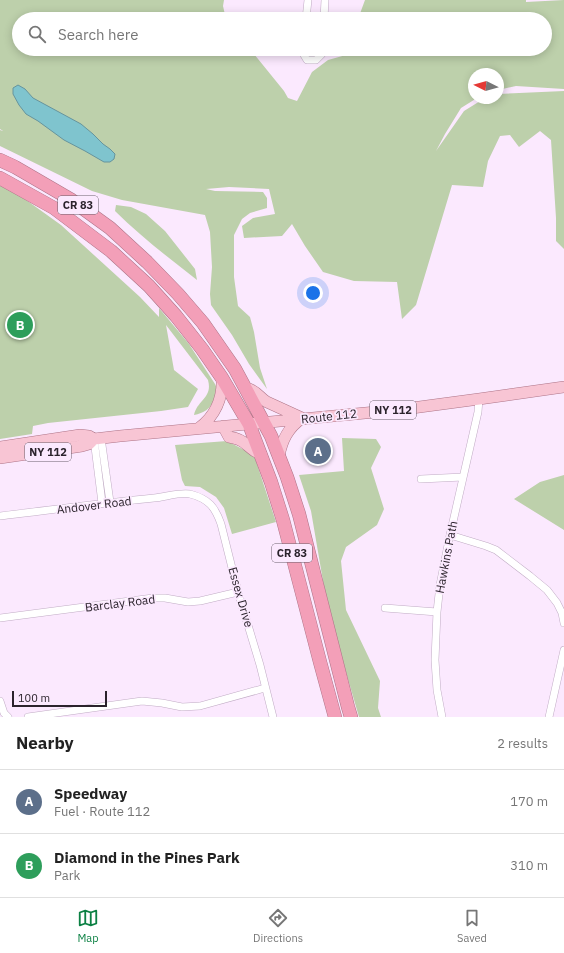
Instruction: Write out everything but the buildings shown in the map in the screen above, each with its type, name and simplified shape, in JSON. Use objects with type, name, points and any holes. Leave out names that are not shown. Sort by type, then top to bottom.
[{"type":"highway","name":"CR 83","points":[[0,160],[70,199],[110,228],[142,257],[178,294],[208,329],[235,369],[264,422],[279,456],[299,514],[351,717]]},
{"type":"highway","name":"CR 83","points":[[0,178],[54,208],[111,250],[149,286],[180,321],[222,378],[249,424],[271,482],[283,520],[335,717]]},
{"type":"highway","points":[[84,230],[93,216]]},
{"type":"main road","points":[[199,428],[209,418],[217,406],[222,392],[222,378]]},
{"type":"main road","name":"Route 112","points":[[0,458],[82,446],[98,439],[302,418],[397,410],[564,386]]},
{"type":"main road","points":[[246,388],[251,388],[263,400],[302,418],[293,425],[286,434],[279,456]]},
{"type":"main road","points":[[224,426],[229,437],[236,438],[249,446],[254,452],[261,454]]},
{"type":"main road","name":"Route 112","points":[[0,447],[80,435],[98,439]]},
{"type":"street","points":[[307,12],[308,0]]},
{"type":"street","points":[[324,12],[325,0]]},
{"type":"street","points":[[304,56],[307,60],[316,60],[320,56]]},
{"type":"street","name":"Hawkins Path","points":[[442,717],[437,690],[435,660],[440,584],[478,412],[479,399]]},
{"type":"street","points":[[98,439],[110,502]]},
{"type":"street","points":[[98,439],[102,503]]},
{"type":"street","points":[[421,479],[463,477]]},
{"type":"street","name":"Andover Road","points":[[0,516],[110,502],[164,497],[176,494],[188,494]]},
{"type":"street","name":"Essex Drive","points":[[188,494],[197,496],[207,501],[218,515],[273,717]]},
{"type":"street","points":[[450,536],[496,550],[547,590],[557,603],[564,623]]},
{"type":"street","name":"Barclay Road","points":[[0,618],[153,598],[165,598],[188,602],[200,601],[238,592]]},
{"type":"street","points":[[385,608],[437,612]]},
{"type":"street","points":[[549,717],[564,650]]},
{"type":"street","points":[[28,717],[142,701],[182,707],[200,706],[265,688]]},
{"type":"street","points":[[0,701],[4,713],[8,717]]},
{"type":"green space","points":[[0,0],[224,0],[224,12],[12,12],[12,56],[256,56],[288,98],[297,101],[312,72],[328,60],[342,56],[552,56],[552,12],[361,12],[365,0],[526,0],[526,2],[564,0],[564,89],[516,86],[504,89],[504,68],[468,68],[468,104],[461,108],[436,151],[464,111],[475,104],[504,104],[504,94],[564,91],[564,249],[556,241],[551,140],[540,131],[519,147],[510,135],[500,136],[488,161],[483,187],[452,185],[416,305],[402,319],[397,282],[354,281],[323,272],[292,224],[282,236],[244,238],[242,226],[253,218],[275,214],[269,189],[229,187],[206,189],[215,191],[263,192],[267,198],[267,208],[250,213],[242,219],[234,235],[234,277],[238,306],[250,317],[260,368],[267,389],[211,305],[210,294],[212,267],[210,232],[205,215],[122,200],[92,191],[0,146],[0,130],[3,131],[0,129]]},
{"type":"green space","points":[[0,184],[8,187],[61,225],[140,297],[159,317],[159,308],[189,344],[217,388],[209,408],[204,412],[194,415],[198,406],[207,395],[209,386],[208,380],[166,325],[174,370],[198,389],[188,407],[48,423],[33,426],[32,434],[0,439]]},
{"type":"green space","points":[[116,205],[131,207],[146,214],[165,231],[195,269],[197,280],[134,229],[115,211]]},
{"type":"green space","points":[[342,438],[376,439],[381,447],[371,468],[384,509],[377,525],[346,547],[341,561],[346,610],[380,681],[378,708],[381,717],[359,717],[328,610],[311,511],[299,475],[344,471]]},
{"type":"green space","points":[[227,441],[254,455],[276,522],[232,534],[224,508],[216,497],[200,487],[185,486],[182,480],[175,445]]},
{"type":"green space","points":[[564,475],[564,530],[514,499],[540,482]]},
{"type":"water","points":[[18,85],[25,89],[33,98],[81,124],[115,154],[114,159],[110,162],[104,162],[64,140],[26,114],[13,94],[13,88]]},
{"type":"place","name":"Diamond in the Pines Park","points":[[20,325]]},
{"type":"place","name":"Speedway","points":[[318,451]]}]
